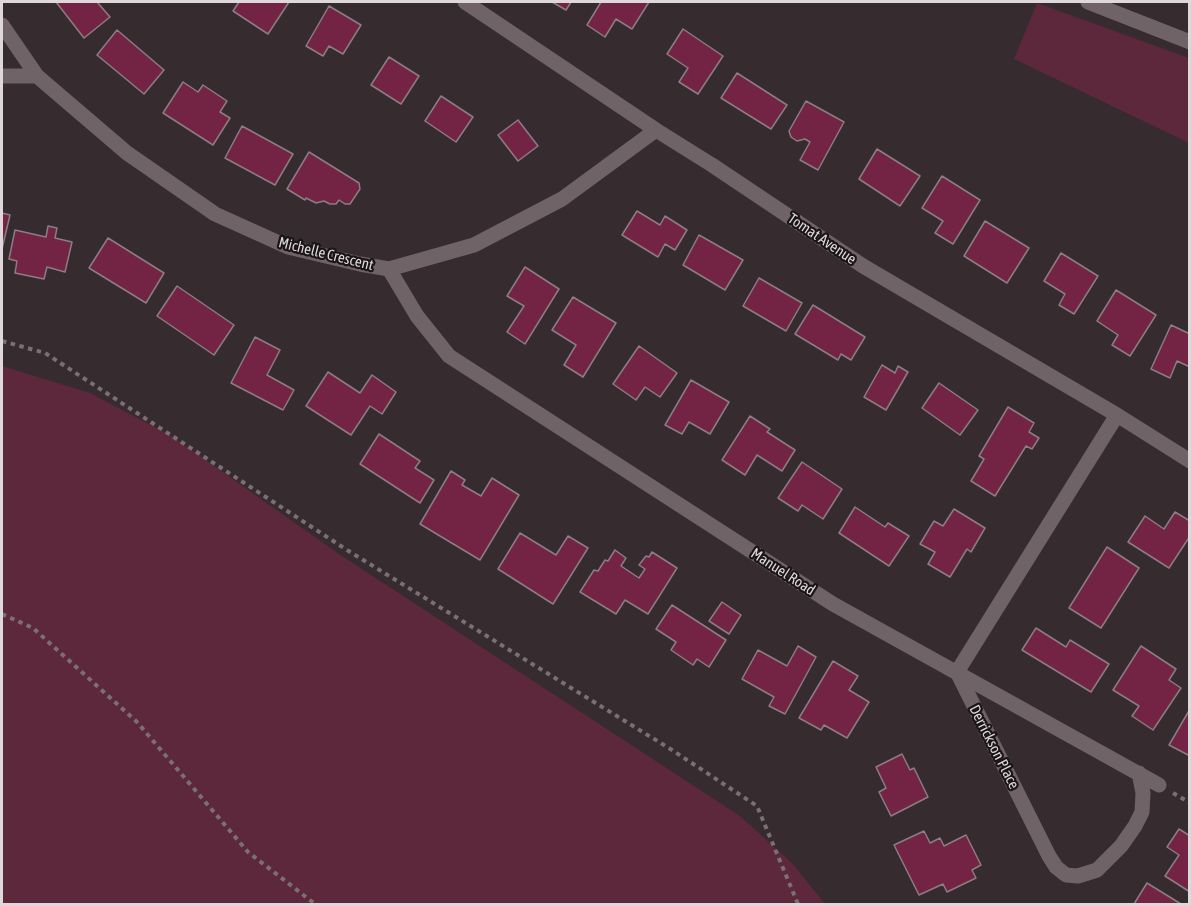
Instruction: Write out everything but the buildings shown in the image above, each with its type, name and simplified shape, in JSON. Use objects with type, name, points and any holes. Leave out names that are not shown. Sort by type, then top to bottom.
[{"type":"street","name":"Tomat Avenue","points":[[465,2],[863,266],[1117,415],[1190,461]]},
{"type":"street","points":[[1088,2],[1190,42]]},
{"type":"street","name":"Michelle Crescent","points":[[2,25],[37,76],[127,153],[215,214],[288,247],[389,269],[474,245],[562,199],[656,130]]},
{"type":"street","points":[[2,76],[37,76]]},
{"type":"street","name":"Manuel Road","points":[[389,269],[417,316],[449,356],[833,604],[957,672]]},
{"type":"street","points":[[957,672],[1117,415]]},
{"type":"street","name":"Derrickson Place","points":[[957,672],[1160,785]]},
{"type":"street","name":"Derrickson Place","points":[[957,672],[1049,855],[1056,867],[1066,875],[1078,876],[1097,870],[1121,846],[1136,826],[1142,812],[1143,793],[1139,773]]},
{"type":"path","points":[[2,341],[45,353],[347,550],[672,750],[757,806],[798,904]]},
{"type":"path","points":[[2,614],[33,628],[137,722],[248,852],[315,904]]},
{"type":"shaded area","points":[[1037,3],[1189,58],[1189,143],[1014,59]]},
{"type":"shaded area","points":[[2,366],[90,393],[170,435],[342,556],[740,816],[793,864],[825,904],[2,904]]}]
